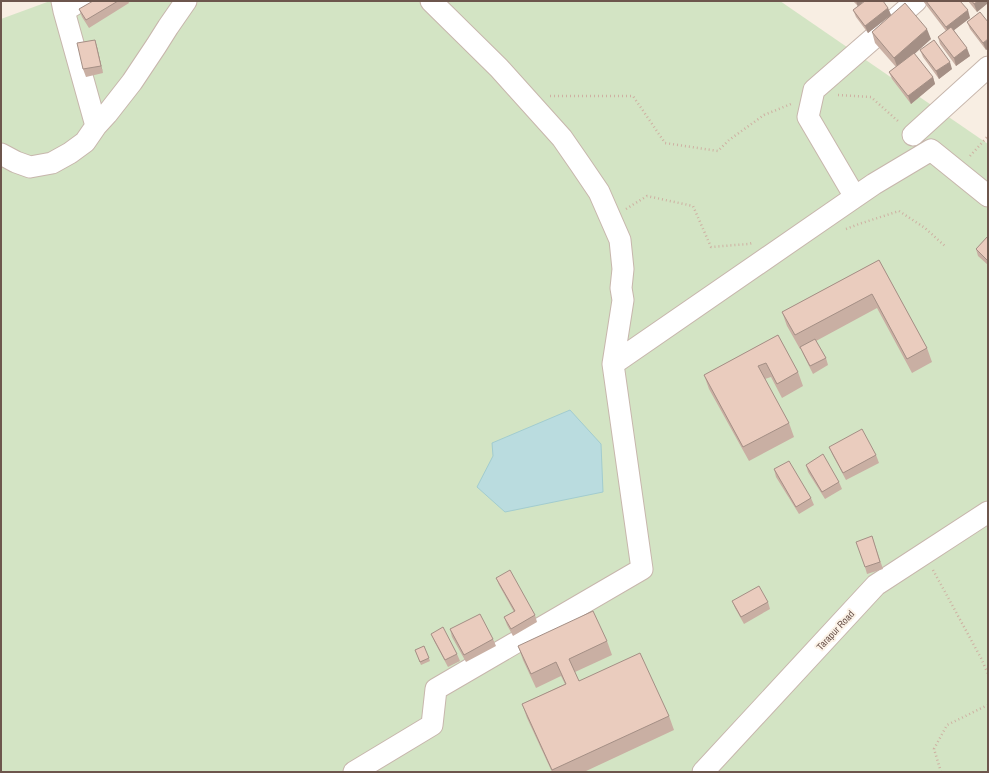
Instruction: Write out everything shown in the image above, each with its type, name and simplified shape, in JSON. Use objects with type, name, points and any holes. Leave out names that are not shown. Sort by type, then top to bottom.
[{"type":"street","points":[[1,154],[30,167],[52,163],[70,154],[85,142],[96,126],[132,82],[186,1]]},
{"type":"street","points":[[354,772],[432,725],[436,689],[642,569],[613,364],[622,300],[621,288],[623,269],[620,240],[599,192],[562,138],[526,96],[431,1]]},
{"type":"street","points":[[855,197],[808,117],[814,90],[916,1]]},
{"type":"street","points":[[69,4],[96,126]]},
{"type":"street","points":[[912,135],[988,67]]},
{"type":"street","points":[[613,364],[874,184],[930,150],[988,196]]},
{"type":"street","name":"Tarapur Road","points":[[703,772],[876,585],[988,512]]},
{"type":"path","points":[[526,96],[633,96],[665,143],[718,150],[729,140],[764,116],[813,94],[871,97],[912,135]]},
{"type":"path","points":[[966,160],[988,136]]},
{"type":"path","points":[[924,554],[981,658],[988,674]]},
{"type":"path","points":[[941,772],[934,749],[946,725],[988,705]]},
{"type":"green space","points":[[50,1],[780,1],[988,144],[988,772],[1,772],[1,19]]},
{"type":"water","points":[[570,410],[601,444],[603,492],[505,512],[477,487],[493,456],[492,443]]},
{"type":"building","points":[[93,1],[118,1],[86,20],[79,9]]},
{"type":"building","points":[[865,1],[883,1],[888,8],[865,26],[853,10]]},
{"type":"building","points":[[926,1],[960,1],[968,10],[946,27]]},
{"type":"building","points":[[905,3],[927,29],[894,58],[872,32]]},
{"type":"building","points":[[980,12],[988,22],[988,39],[983,43],[967,22]]},
{"type":"building","points":[[951,27],[967,48],[954,58],[938,37]]},
{"type":"building","points":[[95,40],[101,66],[83,69],[77,43]]},
{"type":"building","points":[[934,40],[950,62],[936,71],[920,50]]},
{"type":"building","points":[[914,53],[933,77],[908,96],[889,72]]},
{"type":"building","points":[[988,236],[988,261],[976,249]]},
{"type":"building","points":[[879,260],[927,348],[907,359],[872,294],[795,335],[782,312]]},
{"type":"building","points":[[778,335],[798,372],[777,384],[766,363],[758,366],[789,423],[743,447],[704,375]]},
{"type":"building","points":[[815,339],[826,358],[810,366],[800,347]]},
{"type":"building","points":[[862,429],[876,455],[843,473],[829,447]]},
{"type":"building","points":[[823,454],[839,482],[822,492],[806,465]]},
{"type":"building","points":[[789,461],[811,498],[796,507],[774,469]]},
{"type":"building","points":[[872,536],[880,562],[865,567],[856,542]]},
{"type":"building","points":[[510,570],[535,615],[511,629],[504,617],[515,611],[496,578]]},
{"type":"building","points":[[759,586],[768,602],[741,617],[732,601]]},
{"type":"building","points":[[593,611],[607,641],[569,659],[579,681],[640,653],[669,716],[552,770],[522,704],[566,684],[556,662],[531,674],[518,646]]},
{"type":"building","points":[[480,614],[493,639],[464,655],[450,629]]},
{"type":"building","points":[[443,627],[457,654],[445,660],[431,634]]},
{"type":"building","points":[[424,646],[429,658],[420,662],[415,650]]}]
